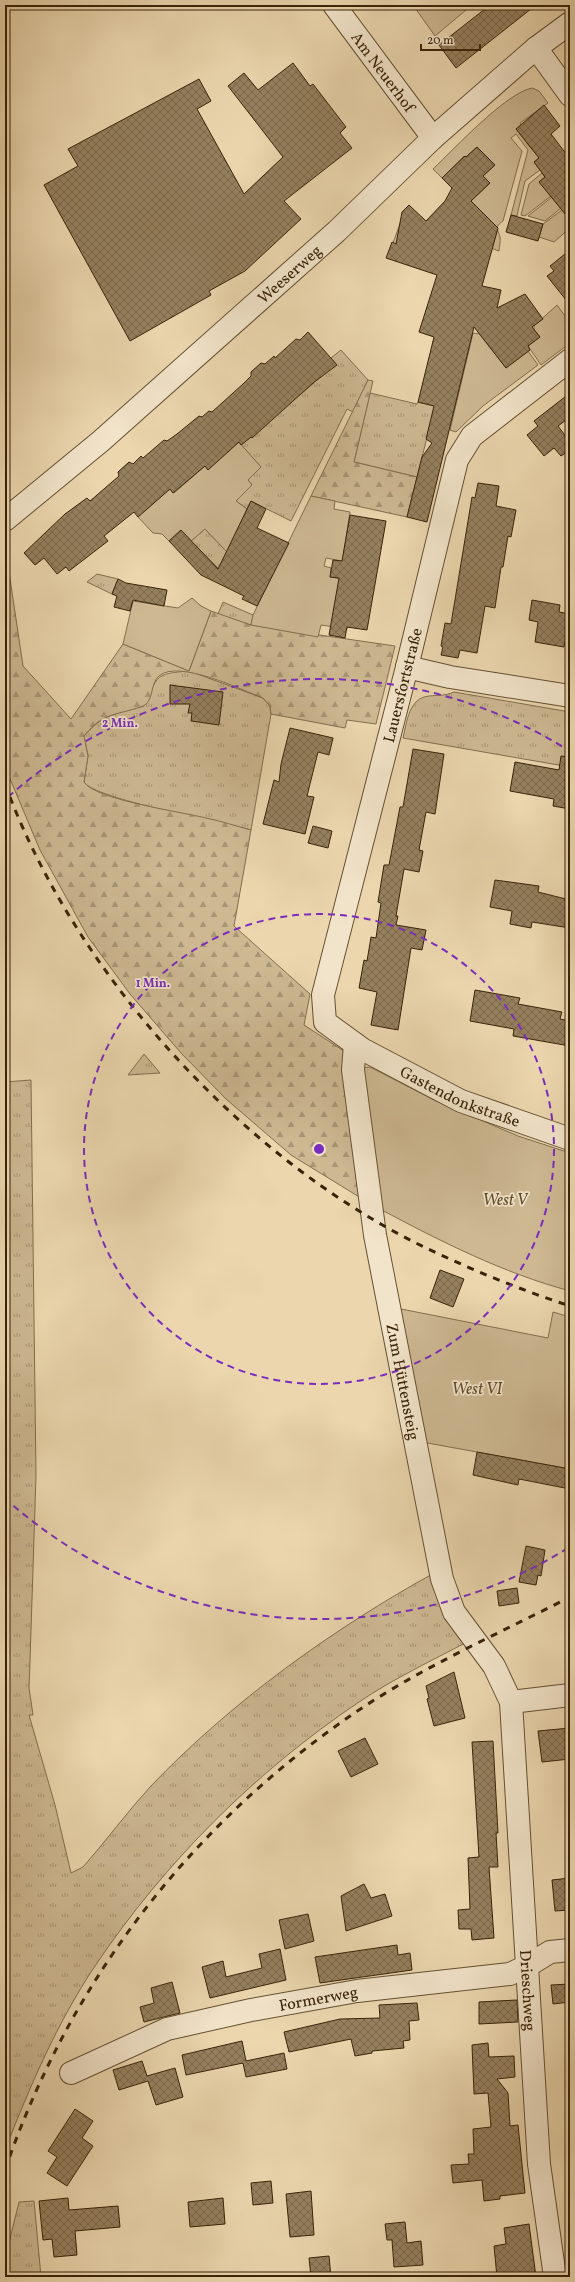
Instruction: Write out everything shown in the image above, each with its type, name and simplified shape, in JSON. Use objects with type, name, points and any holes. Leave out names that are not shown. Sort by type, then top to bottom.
[{"type":"street","name":"Am Neuerhof","points":[[334,5],[433,138]]},
{"type":"street","name":"Weeserweg","points":[[5,520],[101,441],[318,248],[433,138],[536,48],[570,23]]},
{"type":"street","points":[[536,48],[570,95]]},
{"type":"street","name":"Lauersfortstraße","points":[[355,1044],[325,1022],[323,995],[407,667],[460,452],[472,436],[570,360]]},
{"type":"street","points":[[407,667],[450,677],[570,696]]},
{"type":"street","name":"Gastendonkstraße","points":[[355,1044],[461,1101],[570,1139]]},
{"type":"street","name":"Zum Hüttensteig","points":[[355,1044],[353,1070],[375,1235],[442,1579],[454,1612],[494,1666],[510,1702]]},
{"type":"street","points":[[510,1702],[570,1695]]},
{"type":"street","name":"Drieschweg","points":[[510,1702],[539,2164],[555,2277]]},
{"type":"street","name":"Formerweg","points":[[70,2073],[167,2029],[251,2010],[350,1992],[510,1974],[550,1952],[570,1950]]},
{"type":"green space","points":[[413,5],[472,5],[435,36]]},
{"type":"green space","points":[[532,88],[539,91],[548,103],[520,123],[521,125],[516,129],[530,147],[534,143],[554,146],[534,162],[540,170],[525,181],[517,216],[511,215],[528,150],[516,134],[511,138],[522,151],[503,221],[498,225],[500,239],[499,251],[491,248],[439,258],[393,243],[401,221],[462,242],[463,201],[477,195],[490,183],[483,176],[495,165],[477,147],[466,157],[464,156],[442,178],[433,169],[495,110],[521,92]]},
{"type":"green space","points":[[542,173],[545,177],[539,182],[551,196],[525,216],[521,215],[529,184]]},
{"type":"green space","points":[[552,197],[561,208],[545,221],[528,216]]},
{"type":"green space","points":[[562,210],[570,220],[570,228],[554,242],[539,237],[543,224]]},
{"type":"green space","points":[[557,305],[570,323],[570,343],[541,365],[528,346],[540,337],[534,330],[534,326]]},
{"type":"green space","points":[[473,333],[480,334],[506,368],[528,351],[538,365],[483,406],[456,432],[450,430]]},
{"type":"green space","points":[[341,350],[368,380],[353,412],[347,409],[291,521],[251,501],[247,509],[236,501],[252,485],[248,480],[261,467],[241,445],[251,437],[252,438],[262,427],[264,428],[263,426],[314,383],[314,381],[336,364],[331,358]]},
{"type":"green space","points":[[368,380],[373,381],[354,462],[417,477],[407,517],[311,496]]},
{"type":"green space","points":[[370,393],[417,404],[418,402],[435,406],[417,477],[354,462]]},
{"type":"green space","points":[[238,441],[261,467],[248,480],[252,485],[236,501],[247,509],[227,552],[205,529],[191,541],[181,530],[169,541],[162,534],[153,533],[138,517],[158,497],[159,498],[170,489],[174,493],[205,466],[208,470],[227,451],[229,452],[229,448]]},
{"type":"green space","points":[[311,496],[335,501],[334,509],[350,512],[343,557],[353,563],[326,558],[324,566],[331,568],[330,577],[349,580],[347,629],[321,625],[318,637],[251,625],[253,615]]},
{"type":"green space","points":[[205,529],[227,552],[219,569],[191,541]]},
{"type":"green space","points":[[5,545],[23,666],[71,719],[123,644],[189,671],[211,611],[251,625],[395,646],[376,724],[347,720],[345,728],[271,714],[270,706],[263,698],[226,683],[195,673],[180,671],[168,672],[159,676],[154,683],[150,699],[145,705],[103,719],[84,736],[88,756],[84,782],[91,788],[121,800],[212,819],[251,830],[234,926],[310,994],[304,1025],[347,1053],[369,1203],[291,1155],[226,1099],[181,1053],[130,994],[88,937],[40,850],[5,767]]},
{"type":"green space","points":[[97,574],[118,579],[112,594],[87,582]]},
{"type":"green space","points":[[192,598],[201,606],[211,611],[189,671],[123,644],[133,601],[178,608]]},
{"type":"green space","points":[[223,602],[253,615],[251,625],[218,614]]},
{"type":"green space","points":[[189,671],[263,698],[270,706],[271,714],[251,830],[134,803],[93,789],[84,782],[88,756],[84,736],[91,728],[111,715],[144,706],[155,682],[163,675]]},
{"type":"green space","points":[[454,692],[570,712],[570,767],[403,738],[410,711],[417,701],[429,696],[445,695]]},
{"type":"green space","points":[[144,1054],[160,1073],[128,1075]]},
{"type":"green space","name":"West V","points":[[370,1067],[436,1101],[518,1136],[570,1153],[570,1291],[545,1284],[496,1266],[426,1233],[380,1209],[361,1068]]},
{"type":"green space","points":[[31,1080],[36,1476],[29,1688],[33,1715],[29,1715],[55,1805],[71,1873],[83,1867],[142,1796],[182,1755],[249,1696],[322,1642],[360,1617],[436,1572],[467,1642],[412,1670],[385,1686],[359,1702],[321,1729],[248,1789],[214,1821],[182,1855],[122,1928],[81,1988],[45,2055],[5,2150],[5,1082]]},
{"type":"green space","name":"West VI","points":[[396,1308],[548,1338],[553,1312],[570,1317],[570,1469],[422,1442]]},
{"type":"green space","points":[[34,2201],[41,2277],[5,2277],[5,2259],[19,2202]]},
{"type":"building","points":[[490,5],[536,5],[456,68],[439,45]]},
{"type":"building","points":[[293,63],[310,86],[313,84],[346,127],[340,133],[352,148],[284,201],[301,219],[245,271],[209,291],[211,295],[130,341],[44,185],[78,166],[68,149],[199,79],[211,101],[197,109],[244,194],[283,157],[228,86],[244,73],[258,90]]},
{"type":"building","points":[[544,105],[560,126],[551,134],[570,159],[570,220],[539,182],[545,177],[534,162],[539,158],[516,129]]},
{"type":"building","points":[[477,147],[495,165],[483,176],[490,183],[471,201],[498,228],[482,286],[501,290],[497,308],[525,294],[543,319],[532,327],[540,337],[528,346],[530,350],[506,368],[474,327],[427,522],[407,517],[422,457],[432,443],[426,439],[434,406],[418,402],[434,337],[419,332],[437,275],[386,258],[392,242],[396,244],[402,212],[409,205],[426,221],[445,201],[452,188],[442,178],[465,156],[466,157]]},
{"type":"building","points":[[511,215],[543,224],[538,241],[506,232]]},
{"type":"building","points":[[570,250],[570,305],[547,276],[554,271],[550,266]]},
{"type":"building","points":[[308,332],[337,365],[313,383],[252,438],[251,437],[241,445],[239,442],[208,470],[205,466],[173,493],[170,489],[138,517],[134,512],[104,536],[108,541],[69,571],[66,567],[57,574],[44,558],[35,565],[24,553],[65,514],[87,498],[90,501],[119,476],[118,472],[129,462],[133,464],[141,456],[143,458],[164,440],[167,441],[199,416],[202,417],[209,411],[212,412],[251,376],[251,372],[261,363],[265,364],[274,356],[275,358],[296,339],[300,340]]},
{"type":"building","points":[[570,393],[570,417],[558,426],[570,442],[570,450],[561,456],[554,448],[544,456],[527,435],[538,426],[534,421]]},
{"type":"building","points":[[478,483],[499,486],[496,506],[516,510],[511,537],[508,536],[503,567],[501,567],[495,608],[485,606],[477,653],[460,650],[458,658],[441,655],[443,647],[441,646],[445,623],[451,624],[472,497],[475,498]]},
{"type":"building","points":[[251,501],[266,509],[257,528],[289,543],[257,606],[242,599],[244,596],[201,575],[169,541],[181,530],[218,569]]},
{"type":"building","points":[[350,515],[386,521],[367,630],[347,627],[345,638],[329,635],[339,578],[330,577],[333,560],[342,561]]},
{"type":"building","points":[[118,579],[126,583],[167,590],[164,606],[133,600],[130,611],[114,607],[117,596],[112,594]]},
{"type":"building","points":[[532,600],[560,605],[559,612],[570,614],[564,647],[535,642],[538,622],[529,620]]},
{"type":"building","points":[[170,685],[223,692],[219,725],[191,721],[192,713],[188,713],[190,704],[170,704]]},
{"type":"building","points":[[290,728],[333,738],[329,755],[318,752],[307,796],[314,797],[305,834],[263,824],[274,780],[279,782],[281,764]]},
{"type":"building","points":[[413,749],[444,754],[435,814],[426,812],[419,850],[423,851],[419,872],[404,869],[396,916],[398,916],[396,925],[426,930],[422,950],[411,948],[398,1030],[371,1025],[377,992],[359,988],[364,960],[367,961],[371,937],[376,938],[381,903],[378,902],[384,865],[389,865],[400,807],[403,807]]},
{"type":"building","points":[[561,756],[570,757],[570,809],[553,806],[554,799],[510,791],[515,762],[559,770]]},
{"type":"building","points":[[313,826],[332,831],[328,848],[308,843]]},
{"type":"building","points":[[495,880],[539,886],[538,892],[570,900],[570,928],[532,922],[531,928],[510,924],[512,911],[490,907]]},
{"type":"building","points":[[475,990],[520,998],[518,1004],[562,1012],[560,1019],[570,1021],[570,1046],[513,1036],[514,1029],[470,1021]]},
{"type":"building","points":[[440,1270],[464,1279],[453,1307],[430,1298]]},
{"type":"building","points":[[477,1452],[570,1469],[570,1489],[519,1479],[518,1485],[473,1475]]},
{"type":"building","points":[[526,1546],[545,1550],[541,1576],[538,1575],[536,1585],[519,1582]]},
{"type":"building","points":[[517,1588],[519,1603],[499,1606],[497,1591]]},
{"type":"building","points":[[454,1672],[465,1718],[434,1726],[427,1699],[429,1698],[426,1686]]},
{"type":"building","points":[[570,1728],[570,1759],[542,1762],[538,1731]]},
{"type":"building","points":[[365,1738],[378,1764],[351,1777],[338,1751]]},
{"type":"building","points":[[493,1741],[498,1833],[496,1833],[498,1867],[489,1867],[494,1938],[472,1940],[471,1929],[459,1929],[458,1910],[470,1909],[468,1858],[479,1857],[472,1742]]},
{"type":"building","points":[[570,1878],[570,1910],[555,1911],[552,1880]]},
{"type":"building","points":[[364,1884],[371,1898],[385,1894],[392,1916],[346,1931],[341,1896]]},
{"type":"building","points":[[308,1914],[314,1941],[285,1949],[279,1920]]},
{"type":"building","points":[[397,1945],[398,1955],[410,1953],[412,1970],[320,1983],[315,1957]]},
{"type":"building","points":[[280,1949],[286,1980],[210,1998],[202,1967],[223,1961],[226,1977],[262,1968],[259,1954]]},
{"type":"building","points":[[172,1982],[180,2013],[144,2022],[140,2007],[154,2003],[151,1988]]},
{"type":"building","points":[[570,1984],[570,2002],[553,2004],[551,1985]]},
{"type":"building","points":[[517,2000],[518,2022],[479,2024],[479,2002]]},
{"type":"building","points":[[417,2003],[419,2020],[409,2021],[410,2040],[403,2041],[404,2048],[372,2051],[372,2053],[355,2056],[351,2039],[289,2052],[284,2032],[340,2019],[380,2018],[379,2005]]},
{"type":"building","points":[[242,2041],[246,2061],[284,2053],[287,2069],[246,2077],[243,2063],[186,2075],[182,2055]]},
{"type":"building","points":[[488,2043],[489,2057],[514,2056],[515,2077],[497,2079],[508,2093],[510,2126],[518,2125],[525,2193],[500,2196],[500,2199],[484,2201],[482,2180],[453,2183],[451,2165],[469,2164],[468,2154],[474,2154],[473,2129],[491,2127],[488,2093],[474,2094],[472,2045]]},
{"type":"building","points":[[142,2061],[147,2076],[175,2068],[183,2097],[156,2105],[148,2081],[119,2090],[113,2070]]},
{"type":"building","points":[[75,2109],[93,2121],[82,2138],[93,2146],[67,2186],[47,2173],[57,2157],[48,2151]]},
{"type":"building","points":[[271,2181],[273,2203],[253,2205],[251,2183]]},
{"type":"building","points":[[311,2191],[314,2235],[290,2237],[286,2194]]},
{"type":"building","points":[[68,2198],[69,2210],[118,2206],[120,2227],[75,2231],[77,2255],[54,2257],[52,2239],[43,2240],[39,2201]]},
{"type":"building","points":[[223,2198],[225,2224],[190,2227],[188,2202]]},
{"type":"building","points":[[405,2222],[407,2243],[421,2241],[423,2265],[394,2267],[392,2240],[387,2240],[385,2224]]},
{"type":"building","points":[[529,2224],[536,2277],[497,2277],[494,2246],[506,2244],[504,2228]]},
{"type":"building","points":[[329,2256],[331,2277],[311,2277],[309,2258]]},
{"type":"railway","points":[[5,784],[35,854],[73,923],[119,989],[170,1051],[227,1109],[288,1161],[352,1206],[418,1244],[493,1278],[570,1306]]},
{"type":"railway","points":[[5,2170],[31,2102],[62,2038],[98,1977],[138,1918],[183,1864],[232,1813],[285,1765],[343,1721],[370,1703],[397,1686],[454,1655],[570,1597]]}]
